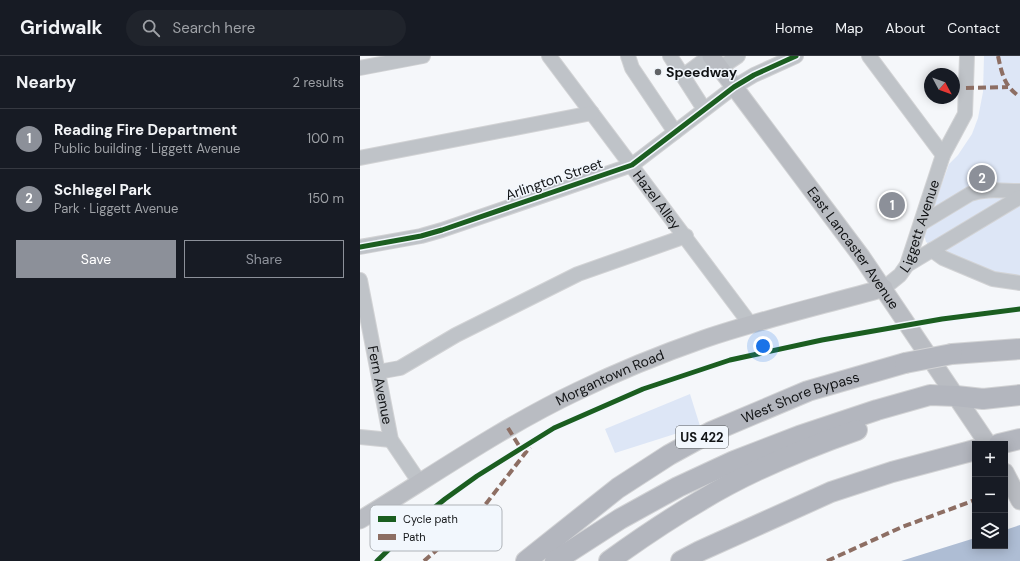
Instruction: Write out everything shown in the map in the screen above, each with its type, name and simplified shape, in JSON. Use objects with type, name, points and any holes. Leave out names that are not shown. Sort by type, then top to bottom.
[{"type":"highway","name":"West Shore Bypass","points":[[526,561],[618,488],[669,455],[711,432],[764,408],[808,391],[905,363],[952,354],[1020,349]]},
{"type":"highway","points":[[609,561],[700,500],[752,473],[841,436],[906,414],[939,406],[974,387],[1020,381]]},
{"type":"highway","points":[[555,561],[590,538],[678,487],[734,460],[799,436],[903,402],[930,395],[983,399],[1020,395]]},
{"type":"highway","points":[[1008,442],[1020,439]]},
{"type":"highway","points":[[681,561],[831,492],[892,472],[972,451]]},
{"type":"main road","name":"East Lancaster Avenue","points":[[713,60],[862,256],[986,441]]},
{"type":"main road","name":"Morgantown Road","points":[[384,505],[508,428],[578,391],[640,363],[705,339],[884,288]]},
{"type":"main road","points":[[1008,477],[1020,501]]},
{"type":"main road","name":"Morgantown Road","points":[[360,520],[370,514]]},
{"type":"street","points":[[360,68],[423,56]]},
{"type":"street","name":"Hazel Alley","points":[[549,56],[686,236],[751,325]]},
{"type":"street","points":[[628,56],[632,68],[675,132]]},
{"type":"street","points":[[670,56],[704,109]]},
{"type":"street","points":[[683,76],[713,60],[738,56]]},
{"type":"street","name":"Arlington Street","points":[[360,247],[421,236],[442,230],[632,165],[734,87],[754,75],[796,56]]},
{"type":"street","points":[[869,56],[943,155]]},
{"type":"street","name":"Liggett Avenue","points":[[884,288],[900,275],[907,265],[943,155],[965,114],[967,56]]},
{"type":"street","points":[[360,158],[592,113]]},
{"type":"street","points":[[984,190],[994,213]]},
{"type":"street","points":[[922,223],[970,194],[984,190],[1020,192]]},
{"type":"street","points":[[907,265],[1020,197]]},
{"type":"street","points":[[378,372],[400,368],[456,335],[578,274],[686,236]]},
{"type":"street","points":[[932,250],[942,258],[993,278],[1020,283]]},
{"type":"street","name":"Fern Avenue","points":[[360,280],[365,330],[378,372],[391,440],[420,483]]},
{"type":"street","points":[[360,437],[391,440]]},
{"type":"shaded area","points":[[984,56],[1020,56],[1020,276],[994,274],[958,261],[926,242],[924,234],[949,164],[958,155],[972,134],[978,118],[983,92]]},
{"type":"shaded area","points":[[690,394],[700,426],[615,453],[605,429]]},
{"type":"shaded area","points":[[1020,525],[1020,561],[901,561],[972,539],[972,549],[1008,549],[1008,529]]},
{"type":"marked path","points":[[998,56],[1004,79],[1010,88],[1020,97]]},
{"type":"marked path","points":[[966,88],[1008,87]]},
{"type":"marked path","points":[[508,428],[521,449]]},
{"type":"marked path","points":[[485,505],[530,447]]},
{"type":"marked path","points":[[827,561],[902,527],[972,501]]},
{"type":"marked path","points":[[424,561],[435,551]]},
{"type":"cycle path","points":[[360,247],[421,236],[442,230],[632,165],[734,87],[754,75],[796,56]]},
{"type":"cycle path","points":[[438,505],[477,476],[554,428],[643,389],[730,360],[822,340],[942,319],[1020,309]]},
{"type":"cycle path","points":[[377,561],[387,551]]},
{"type":"place","name":"Speedway","points":[[658,72]]},
{"type":"place","name":"Schlegel Park","points":[[982,178]]},
{"type":"place","name":"Reading Fire Department","points":[[892,205]]}]
